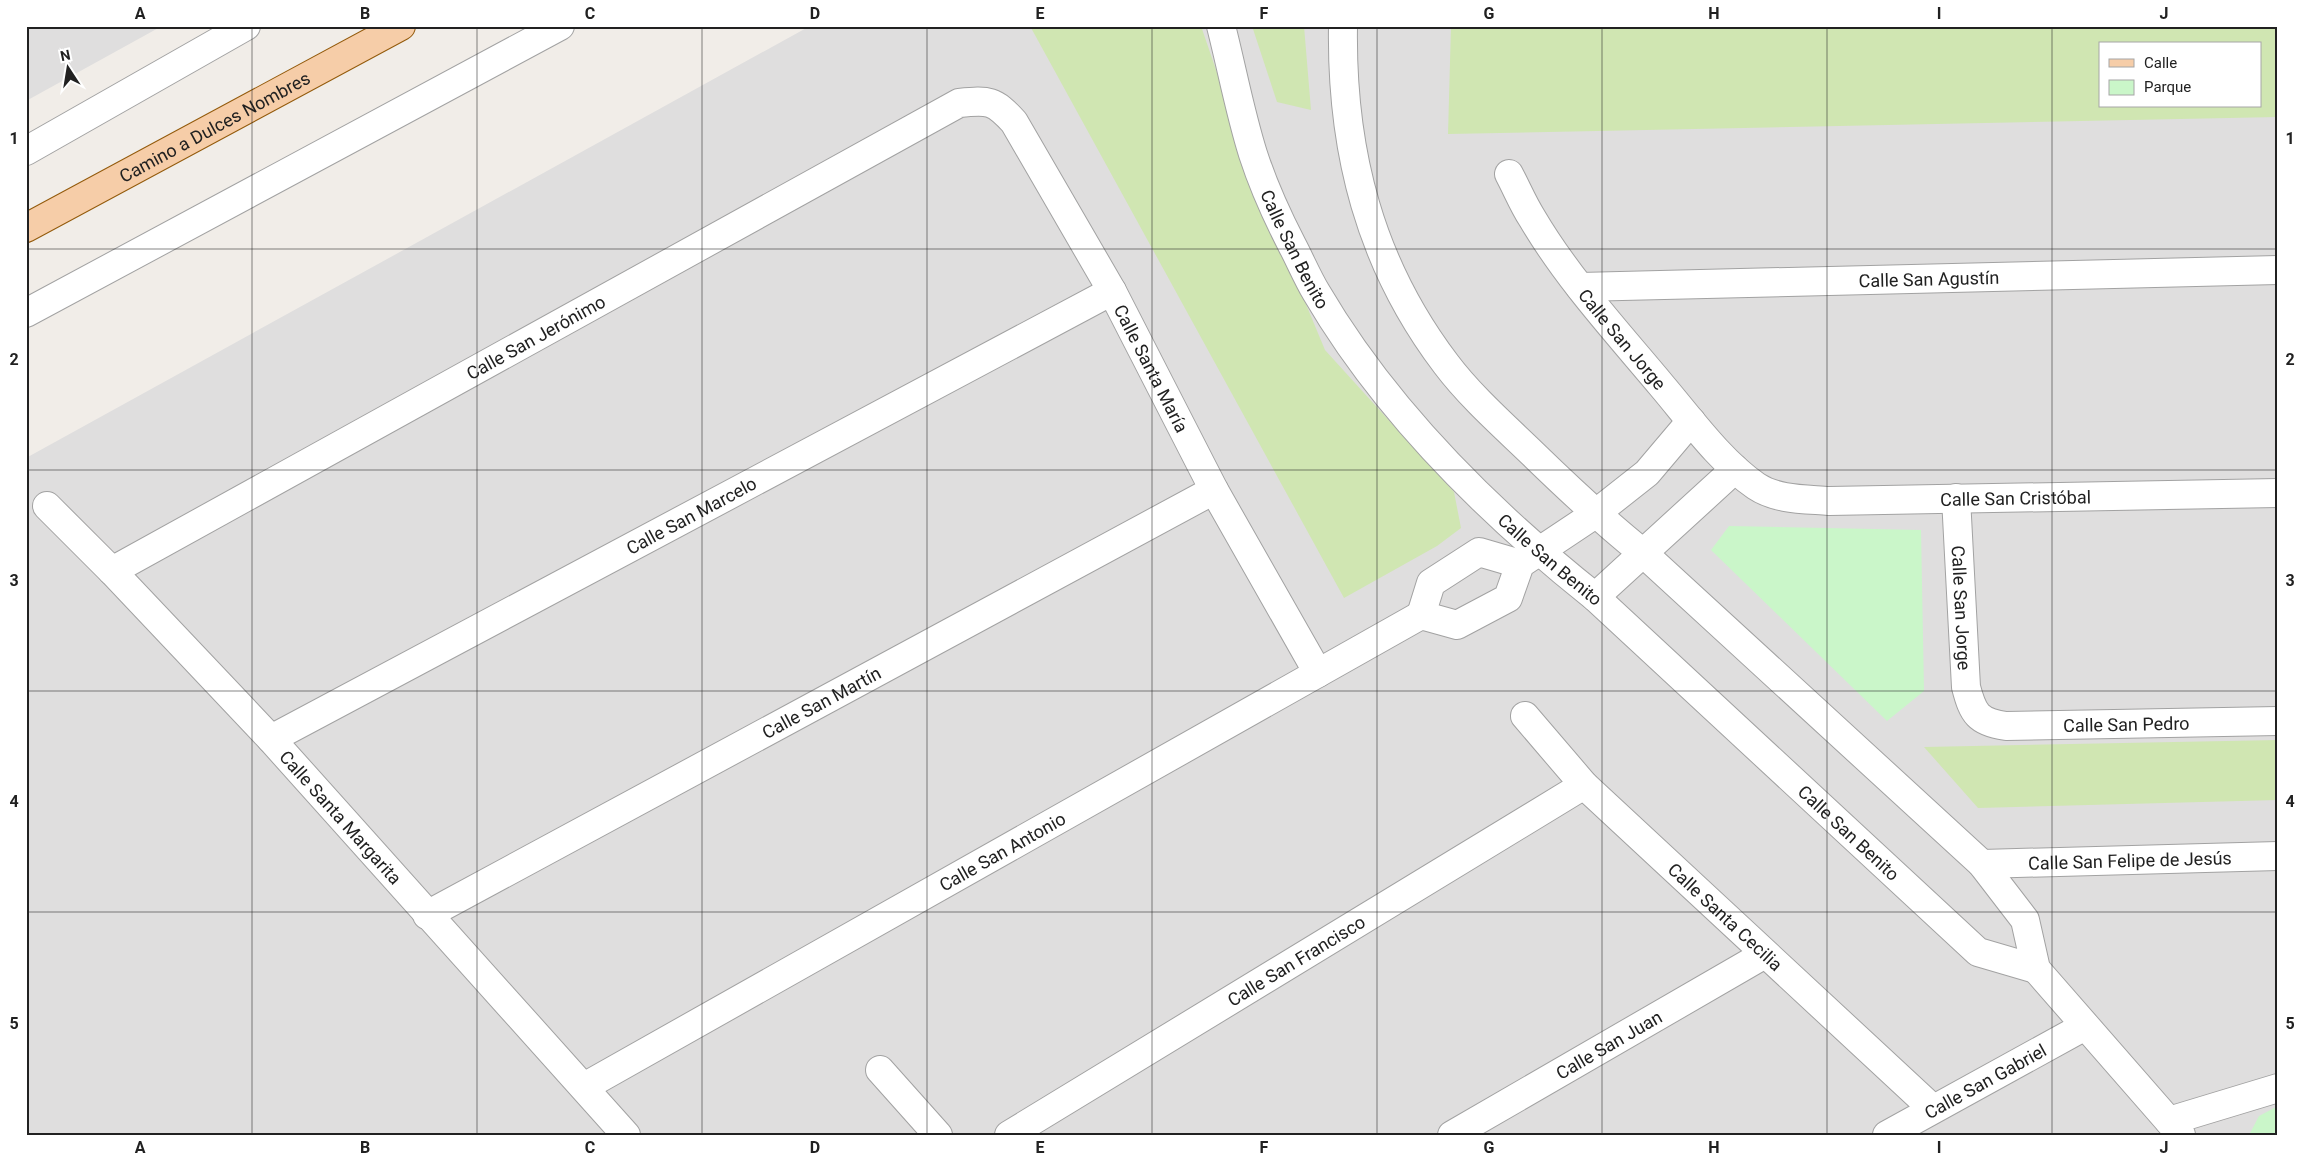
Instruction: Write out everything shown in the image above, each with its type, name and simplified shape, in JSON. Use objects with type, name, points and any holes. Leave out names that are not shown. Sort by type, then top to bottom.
[{"type":"main road","name":"Camino a Dulces Nombres","points":[[26,228],[401,26]]},
{"type":"street","points":[[26,313],[560,26]]},
{"type":"street","name":"Calle San Benito","points":[[1221,26],[1253,155],[1279,219],[1315,291],[1358,357],[1398,407],[1458,473],[1530,558],[1595,596],[1978,952],[2036,969]]},
{"type":"street","points":[[1343,26],[1342,62],[1350,148],[1364,205],[1381,249],[1411,311],[1447,365],[1504,427],[1595,514],[1643,553],[1982,864],[2025,920],[2036,969],[2175,1128],[2278,1088]]},
{"type":"street","points":[[28,147],[239,28]]},
{"type":"street","name":"Calle Santa María","points":[[959,103],[982,101],[999,106],[1014,122],[1112,291],[1214,490],[1318,673]]},
{"type":"street","name":"Calle San Jerónimo","points":[[112,571],[959,103]]},
{"type":"street","name":"Calle San Jorge","points":[[1509,174],[1532,218],[1580,287],[1691,421],[1735,469],[1757,487]]},
{"type":"street","name":"Calle San Agustín","points":[[1580,287],[2278,270]]},
{"type":"street","name":"Calle San Marcelo","points":[[272,739],[1112,291]]},
{"type":"street","points":[[1530,558],[1479,552],[1431,583],[1421,616],[1457,625],[1508,598],[1530,558],[1595,514],[1647,473],[1691,421]]},
{"type":"street","points":[[1595,596],[1735,469]]},
{"type":"street","name":"Calle San Cristóbal","points":[[1757,487],[1772,494],[1794,498],[1829,500],[2278,492]]},
{"type":"street","name":"Calle San Martín","points":[[427,915],[1214,490]]},
{"type":"street","name":"Calle San Jorge","points":[[1956,498],[1966,687],[1970,703],[1978,717]]},
{"type":"street","name":"Calle Santa Margarita","points":[[46,506],[112,571],[272,739],[427,915],[626,1135]]},
{"type":"street","name":"Calle San Antonio","points":[[584,1087],[1421,616]]},
{"type":"street","name":"Calle Santa Cecilia","points":[[1525,716],[1584,785],[1933,1109]]},
{"type":"street","name":"Calle San Pedro","points":[[1978,717],[1990,724],[2006,726],[2278,722]]},
{"type":"street","name":"Calle San Francisco","points":[[1009,1135],[1584,785]]},
{"type":"street","name":"Calle San Felipe de Jesús","points":[[1982,864],[2278,856]]},
{"type":"street","name":"Calle San Juan","points":[[1452,1135],[1765,954]]},
{"type":"street","name":"Calle San Gabriel","points":[[1887,1135],[2085,1026]]},
{"type":"street","points":[[880,1070],[938,1135]]},
{"type":"shaded area","points":[[26,26],[162,26],[26,101]]},
{"type":"shaded area","points":[[810,26],[2278,26],[2278,1135],[26,1135],[26,458]]},
{"type":"green space","points":[[1030,26],[1201,26],[1251,172],[1325,350],[1454,492],[1461,528],[1437,546],[1344,598]]},
{"type":"green space","points":[[1252,26],[1304,26],[1311,110],[1277,102]]},
{"type":"green space","points":[[1451,26],[2278,26],[2278,117],[1448,134]]},
{"type":"green space","points":[[1729,526],[1921,530],[1924,691],[1887,721],[1711,550]]},
{"type":"green space","points":[[2278,740],[2278,800],[1978,808],[1924,747]]},
{"type":"green space","points":[[2278,1106],[2278,1135],[2249,1135],[2259,1116]]}]
